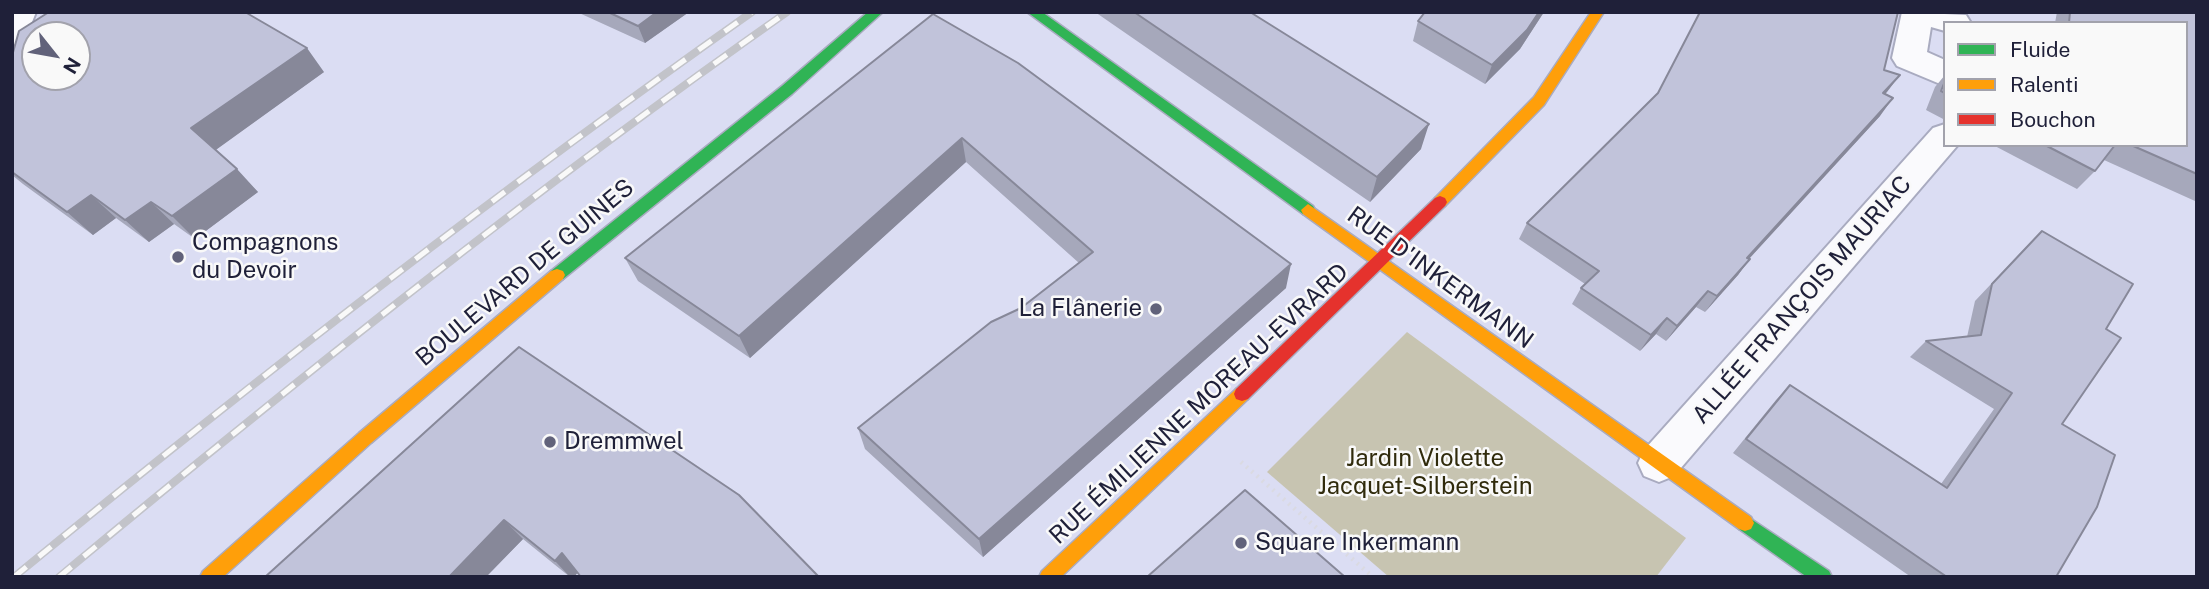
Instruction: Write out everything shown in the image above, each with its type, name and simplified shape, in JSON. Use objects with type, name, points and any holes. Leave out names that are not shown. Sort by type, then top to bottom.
[{"type":"street","points":[[12,34],[20,12]]},
{"type":"street","name":"BOULEVARD DE GUINES","points":[[209,577],[350,448],[634,211],[831,56],[877,12]]},
{"type":"street","name":"RUE D'INKERMANN","points":[[1033,12],[1659,463],[1824,577]]},
{"type":"street","name":"RUE ÉMILIENNE MOREAU-EVRARD","points":[[1048,577],[1380,263],[1539,101],[1598,12]]},
{"type":"street","points":[[1943,73],[1909,58],[1919,12],[1948,21]]},
{"type":"street","name":"ALLÉE FRANÇOIS MAURIAC","points":[[1659,463],[1943,139]]},
{"type":"path","points":[[1204,430],[1373,577]]},
{"type":"green space","name":"Jardin Violette Jacquet-Silberstein","points":[[1407,332],[1686,538],[1656,577],[1389,577],[1267,472]]},
{"type":"building","points":[[49,12],[245,12],[307,48],[191,128],[237,169],[172,216],[151,202],[125,220],[91,195],[67,212],[12,172],[12,56],[21,30],[21,91],[91,91],[91,21],[35,21]]},
{"type":"building","points":[[608,12],[657,12],[638,26]]},
{"type":"building","points":[[1134,12],[1250,12],[1429,124],[1377,177]]},
{"type":"building","points":[[1425,12],[1539,12],[1527,30],[1492,65],[1418,21]]},
{"type":"building","points":[[1700,12],[1898,12],[1884,70],[1900,75],[1883,93],[1893,98],[1747,258],[1750,259],[1717,296],[1708,291],[1677,326],[1667,318],[1651,335],[1581,288],[1599,271],[1527,223],[1658,93]]},
{"type":"building","points":[[2070,12],[2197,12],[2197,174],[2136,147],[2188,147],[2188,21],[2069,21]]},
{"type":"building","name":"La Flânerie","points":[[933,14],[1018,63],[1291,264],[979,539],[858,428],[991,322],[1021,308],[1093,252],[962,138],[739,336],[625,258]]},
{"type":"building","points":[[2049,147],[2113,147],[2095,171]]},
{"type":"building","points":[[2042,231],[2133,284],[2106,329],[2121,338],[2062,424],[2115,455],[2097,507],[2056,577],[1947,577],[1746,439],[1790,385],[1947,488],[2012,393],[1926,341],[1981,335],[1992,284]]},
{"type":"building","name":"Dremmwel","points":[[519,347],[739,495],[819,577],[581,577],[562,553],[555,561],[504,520],[449,577],[265,577]]},
{"type":"building","points":[[1245,490],[1345,577],[1147,577]]},
{"type":"railway","points":[[14,577],[378,288],[564,148],[752,12]]},
{"type":"railway","points":[[59,577],[237,430],[417,287],[600,147],[787,12]]},
{"type":"traffic: fast","points":[[557,275],[787,90],[877,12]]},
{"type":"traffic: fast","points":[[1033,12],[1308,210]]},
{"type":"traffic: fast","points":[[1745,523],[1823,577]]},
{"type":"traffic: slow","points":[[1440,202],[1539,101],[1598,12]]},
{"type":"traffic: slow","points":[[1308,210],[1745,523]]},
{"type":"traffic: slow","points":[[209,577],[365,438],[557,275]]},
{"type":"traffic: slow","points":[[1048,577],[1242,394]]},
{"type":"traffic: jam","points":[[1242,394],[1440,202]]},
{"type":"place","name":"Compagnons du Devoir","points":[[178,257]]},
{"type":"place","name":"La Flânerie","points":[[1156,309]]},
{"type":"place","name":"Dremmwel","points":[[550,442]]},
{"type":"place","name":"Square Inkermann","points":[[1241,543]]}]
